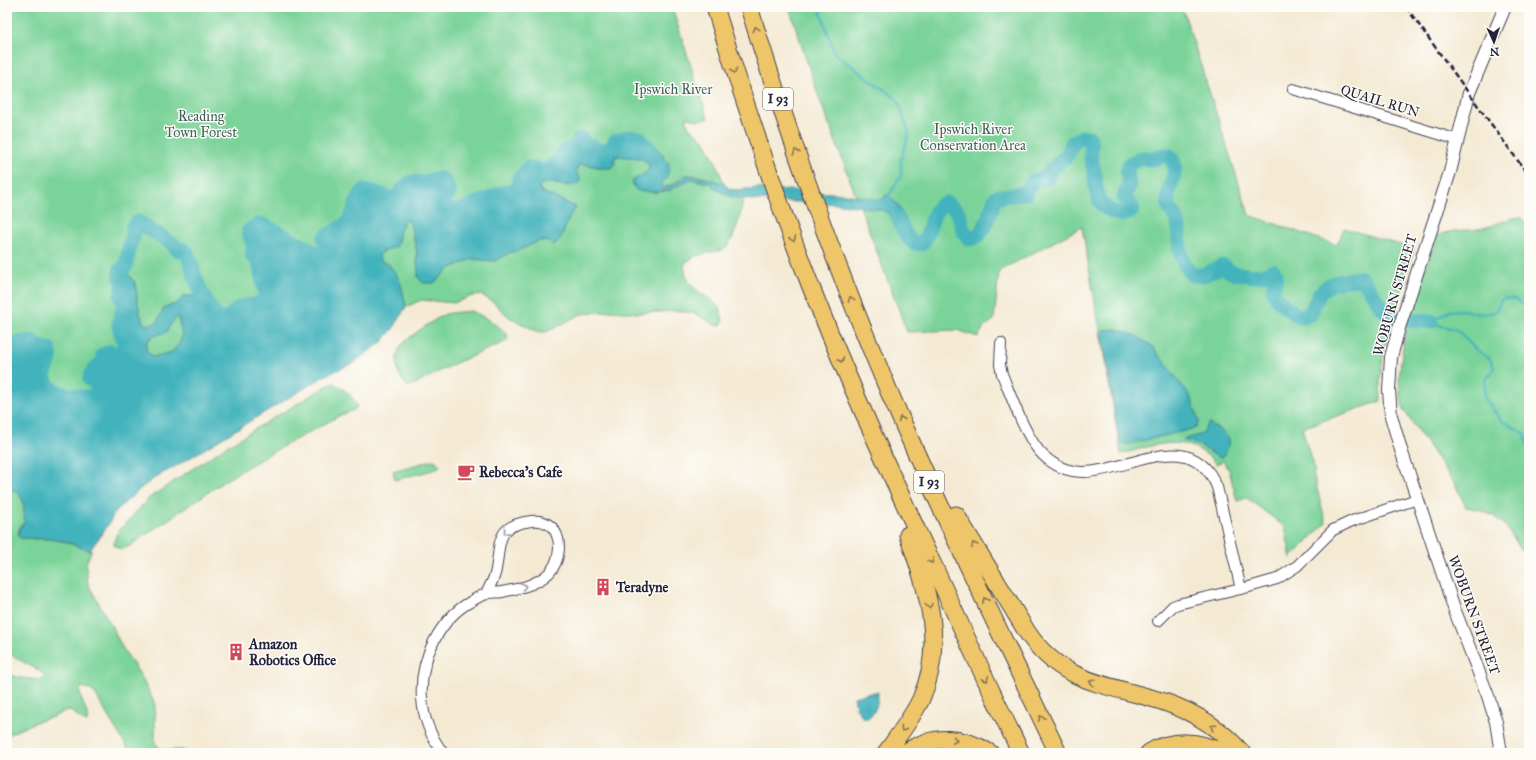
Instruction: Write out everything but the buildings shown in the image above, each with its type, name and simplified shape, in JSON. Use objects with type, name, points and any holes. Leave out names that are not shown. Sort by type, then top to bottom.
[{"type":"highway","name":"I 93","points":[[715,7],[736,78],[810,286],[879,449],[1021,753]]},
{"type":"highway","name":"I 93","points":[[749,7],[776,95],[812,197],[858,317],[909,437],[1058,753]]},
{"type":"highway","points":[[909,437],[1008,603],[1031,638],[1046,655],[1064,669],[1084,679],[1165,702],[1191,713],[1215,728],[1242,753]]},
{"type":"highway","points":[[879,449],[927,591],[933,644],[930,672],[920,700],[911,717],[886,753]]},
{"type":"highway","points":[[905,753],[925,743],[948,739],[966,741],[975,744],[990,753]]},
{"type":"highway","points":[[1149,753],[1165,746],[1184,743],[1200,744],[1222,753]]},
{"type":"street","name":"WOBURN STREET","points":[[1501,753],[1496,722],[1488,696],[1454,611],[1416,498],[1393,425],[1389,399],[1390,365],[1399,328],[1450,172],[1469,93],[1505,7]]},
{"type":"street","name":"QUAIL RUN","points":[[1293,88],[1458,140]]},
{"type":"street","points":[[1001,343],[1000,367],[1002,374],[1032,442],[1041,454],[1053,463],[1067,470],[1088,472],[1159,455],[1173,454],[1192,459],[1204,467],[1213,478],[1217,487],[1241,589]]},
{"type":"street","points":[[1158,622],[1171,608],[1178,604],[1241,589],[1285,576],[1329,534],[1342,526],[1416,498]]},
{"type":"street","points":[[443,753],[430,732],[424,715],[422,694],[425,664],[438,634],[449,618],[460,607],[486,594],[501,593],[534,583],[548,573],[557,560],[559,548],[557,534],[551,525],[543,521],[533,520],[523,522],[506,530],[499,545],[495,574],[486,594]]},
{"type":"green space","name":"Reading Town Forest","points":[[7,7],[672,7],[708,119],[699,120],[686,118],[688,126],[704,140],[716,162],[724,184],[701,177],[687,175],[669,186],[662,188],[663,154],[653,145],[648,146],[641,144],[639,138],[637,140],[637,144],[617,140],[611,149],[599,151],[590,147],[593,151],[590,156],[584,152],[579,140],[574,147],[566,151],[552,166],[542,172],[539,169],[519,186],[516,191],[490,197],[455,212],[430,198],[418,187],[404,188],[397,198],[391,199],[374,191],[355,203],[351,218],[347,223],[324,238],[326,246],[322,254],[317,255],[308,248],[265,226],[257,225],[249,232],[253,246],[252,256],[259,261],[267,297],[264,304],[255,307],[250,305],[219,320],[208,308],[184,296],[176,304],[165,307],[156,323],[145,325],[137,299],[136,284],[124,282],[121,296],[124,304],[119,326],[124,342],[124,350],[121,355],[110,352],[103,363],[96,368],[90,379],[96,384],[98,390],[95,397],[81,397],[63,394],[55,391],[45,380],[45,373],[50,361],[45,348],[40,348],[32,341],[12,344],[7,342]]},
{"type":"green space","name":"Ipswich River Conservation Area","points":[[789,7],[1182,7],[1249,215],[1337,245],[1344,228],[1414,249],[1384,350],[1380,381],[1381,401],[1302,428],[1315,472],[1313,473],[1326,523],[1291,558],[1285,527],[1247,498],[1237,501],[1229,470],[1223,461],[1216,464],[1194,447],[1171,443],[1147,447],[1121,454],[1082,227],[999,271],[994,320],[984,327],[978,337],[957,330],[907,332],[817,92]]},
{"type":"green space","points":[[615,156],[641,158],[648,163],[649,169],[645,175],[633,180],[640,191],[668,191],[690,179],[711,183],[721,192],[743,199],[737,227],[727,247],[723,250],[695,256],[685,263],[686,275],[692,286],[712,300],[720,309],[723,322],[721,325],[717,326],[696,314],[680,311],[637,313],[613,311],[581,314],[546,332],[538,332],[509,317],[492,301],[481,295],[472,296],[454,303],[421,300],[406,307],[402,289],[389,264],[381,261],[379,256],[382,252],[397,246],[400,230],[404,221],[409,220],[413,231],[417,265],[434,283],[449,269],[472,259],[495,261],[511,252],[517,251],[539,241],[547,241],[563,233],[570,216],[576,207],[542,192],[539,188],[540,185],[544,182],[567,186],[578,166],[583,164],[603,168],[614,165]]},
{"type":"green space","points":[[1513,218],[1521,218],[1529,226],[1529,563],[1511,534],[1498,519],[1490,514],[1466,507],[1455,484],[1404,411],[1400,394],[1399,376],[1405,333],[1436,237],[1440,234],[1452,231],[1487,227]]},
{"type":"green space","points":[[471,311],[486,318],[499,327],[507,334],[508,339],[505,342],[458,362],[415,384],[407,386],[401,378],[397,367],[397,356],[401,346],[429,324],[446,314]]},
{"type":"green space","points":[[177,317],[182,336],[179,344],[172,352],[153,357],[146,349],[146,344],[150,338],[164,332]]},
{"type":"green space","points":[[334,383],[351,396],[357,407],[354,410],[339,416],[276,450],[229,478],[128,547],[120,549],[114,545],[117,533],[149,498],[225,447]]},
{"type":"green space","points":[[433,460],[440,466],[433,470],[395,480],[393,471]]},
{"type":"green space","points":[[7,489],[18,492],[21,496],[25,521],[20,527],[32,539],[62,541],[91,551],[86,564],[88,584],[153,700],[155,706],[155,742],[162,749],[181,750],[189,753],[131,753],[95,693],[89,689],[81,687],[80,695],[87,713],[87,722],[67,710],[7,735],[7,674],[21,678],[42,680],[45,677],[40,671],[7,653]]},
{"type":"water","points":[[627,137],[632,137],[631,144],[637,144],[637,138],[640,138],[641,144],[646,144],[648,146],[653,145],[663,154],[664,159],[669,163],[669,166],[667,176],[662,183],[662,188],[675,183],[686,175],[710,179],[735,190],[757,188],[846,194],[875,199],[883,199],[887,194],[892,198],[902,212],[908,235],[901,237],[889,214],[882,210],[841,204],[752,200],[730,196],[714,187],[711,183],[690,179],[670,190],[655,192],[636,190],[632,182],[649,169],[648,163],[641,158],[615,156],[614,165],[611,168],[583,164],[578,166],[576,171],[581,181],[575,185],[545,183],[540,185],[539,188],[542,192],[576,207],[569,218],[561,237],[556,243],[553,245],[547,241],[539,241],[517,251],[511,252],[495,261],[472,259],[449,269],[434,283],[423,283],[418,277],[417,251],[409,220],[404,221],[400,230],[397,246],[382,252],[379,256],[381,261],[387,264],[396,274],[401,286],[406,307],[395,326],[382,342],[353,363],[323,377],[156,477],[140,489],[115,512],[91,551],[61,541],[20,538],[18,535],[20,527],[25,521],[22,500],[18,493],[7,489],[7,342],[12,344],[32,341],[40,348],[49,349],[50,359],[45,373],[45,380],[49,386],[55,391],[63,394],[81,397],[95,397],[98,390],[96,384],[90,379],[93,371],[103,363],[103,355],[110,352],[121,355],[124,350],[124,342],[119,326],[124,304],[121,296],[125,275],[128,274],[136,284],[137,299],[145,325],[156,323],[165,307],[176,304],[184,296],[197,296],[219,320],[250,305],[255,307],[259,303],[264,304],[267,297],[259,262],[252,256],[253,246],[249,231],[257,225],[265,226],[308,248],[317,255],[322,254],[326,246],[324,238],[349,221],[358,200],[365,190],[389,198],[397,198],[406,187],[415,185],[424,194],[438,204],[455,212],[502,193],[518,190],[519,179],[528,168],[535,168],[542,172],[549,169],[566,151],[572,149],[581,139],[584,143],[584,152],[590,156],[593,151],[590,147],[592,146],[599,151],[611,149],[615,141]],"holes":[[[177,317],[182,336],[179,344],[172,352],[153,357],[146,350],[147,341],[155,335],[166,332]]]},
{"type":"water","points":[[1115,329],[1135,335],[1152,346],[1192,400],[1199,421],[1196,428],[1130,444],[1120,442],[1102,332],[1103,330]]},
{"type":"water","points":[[1209,423],[1227,436],[1227,450],[1221,458],[1199,445],[1183,440],[1202,434]]},
{"type":"water","points":[[878,692],[875,710],[868,718],[863,718],[856,707],[854,697]]},
{"type":"waterway","points":[[819,7],[835,54],[898,100],[909,133],[901,160],[901,175],[888,198]]},
{"type":"waterway","name":"Ipswich River","points":[[7,342],[12,344],[32,341],[40,348],[49,349],[50,359],[45,373],[45,380],[49,386],[55,391],[63,394],[81,397],[95,397],[98,390],[96,384],[90,379],[93,371],[103,363],[103,355],[110,352],[121,355],[124,350],[124,342],[119,326],[124,304],[121,296],[124,282],[120,276],[120,270],[126,266],[130,244],[133,237],[133,226],[138,222],[173,244],[178,250],[185,250],[189,257],[198,285],[209,306],[219,320],[228,318],[239,308],[250,305],[255,307],[259,303],[264,304],[267,297],[259,261],[252,256],[253,246],[249,231],[257,225],[265,226],[320,255],[326,246],[324,238],[349,221],[358,200],[365,190],[385,197],[397,198],[404,188],[412,182],[427,183],[431,180],[442,179],[446,184],[449,193],[445,197],[436,187],[431,186],[428,190],[432,198],[438,204],[455,212],[502,193],[518,190],[519,179],[528,168],[535,168],[542,172],[549,169],[566,151],[574,147],[581,139],[584,143],[582,148],[584,152],[590,156],[593,151],[590,147],[592,146],[599,151],[611,149],[615,141],[627,137],[632,137],[631,144],[637,144],[637,138],[640,138],[641,144],[648,147],[655,157]]},
{"type":"waterway","name":"Ipswich River","points":[[898,218],[909,239],[921,244],[928,234],[937,210],[946,203],[958,212],[964,232],[969,239],[975,237],[980,234],[984,228],[996,197],[1026,193],[1033,181],[1047,178],[1052,169],[1067,155],[1073,142],[1082,137],[1089,137],[1091,143],[1091,157],[1099,199],[1106,208],[1120,214],[1131,212],[1133,209],[1124,197],[1129,185],[1127,171],[1129,164],[1142,158],[1155,159],[1163,155],[1168,155],[1173,160],[1175,171],[1169,189],[1168,204],[1179,224],[1182,257],[1186,267],[1193,275],[1204,275],[1222,266],[1230,272],[1258,276],[1274,271],[1276,275],[1273,289],[1274,294],[1285,306],[1301,317],[1310,314],[1319,294],[1328,286],[1337,282],[1361,278],[1387,313],[1406,320],[1431,321]]},
{"type":"waterway","points":[[1432,321],[1449,311],[1464,310],[1479,314],[1492,313],[1496,311],[1501,300],[1505,298],[1514,299],[1529,308]]},
{"type":"waterway","points":[[1431,321],[1442,326],[1455,329],[1475,349],[1490,359],[1494,367],[1491,374],[1485,380],[1484,397],[1501,420],[1525,434],[1529,453]]},
{"type":"railway","points":[[1406,7],[1529,176]]},
{"type":"place","name":"Rebecca's Cafe","points":[[466,472]]},
{"type":"place","name":"Teradyne","points":[[603,587]]},
{"type":"place","name":"Amazon Robotics Office","points":[[236,652]]}]
